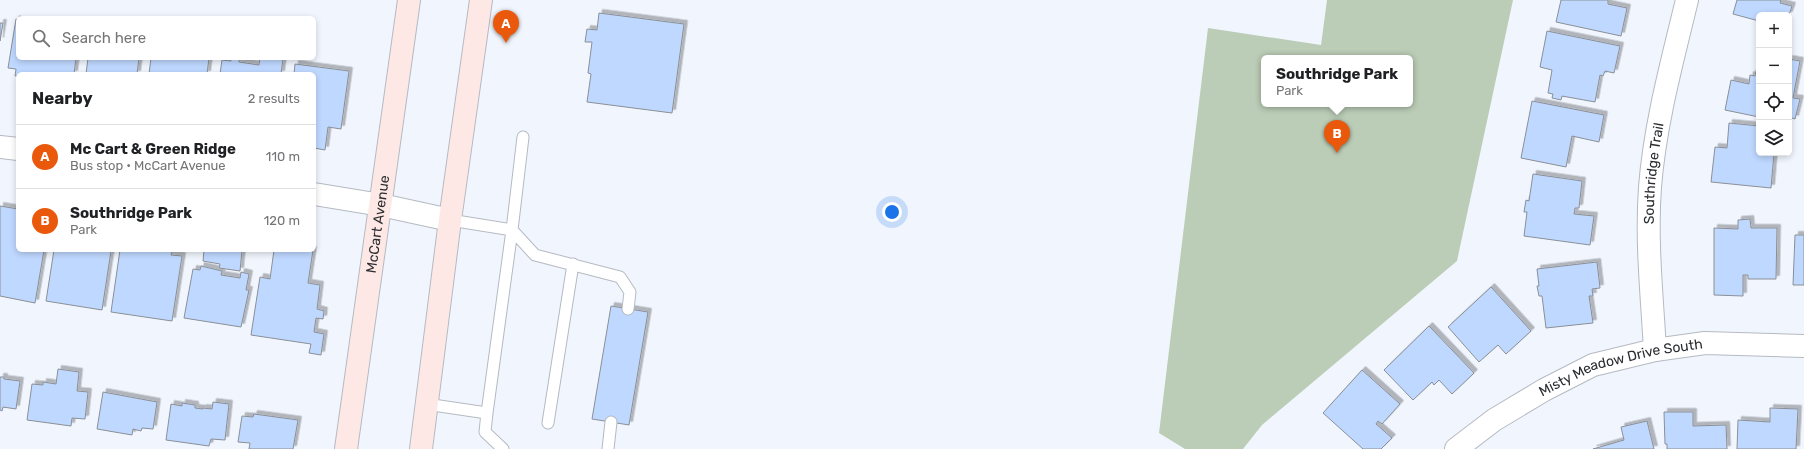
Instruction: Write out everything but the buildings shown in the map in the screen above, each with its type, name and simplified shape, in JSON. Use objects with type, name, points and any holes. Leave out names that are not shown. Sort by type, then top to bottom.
[{"type":"main road","name":"McCart Avenue","points":[[346,449],[381,205],[408,0]]},
{"type":"main road","points":[[420,449],[450,220],[482,0]]},
{"type":"street","name":"Southridge Trail","points":[[1655,350],[1649,233],[1650,187],[1661,110],[1687,0]]},
{"type":"street","points":[[0,147],[16,149]]},
{"type":"street","points":[[316,194],[381,205],[450,220]]},
{"type":"street","name":"Misty Meadow Drive South","points":[[1456,449],[1494,420],[1544,390],[1593,365],[1655,350],[1705,343],[1804,346]]},
{"type":"lane","points":[[503,449],[485,432],[523,137]]},
{"type":"lane","points":[[450,220],[512,230],[535,255],[620,277],[630,292],[628,309]]},
{"type":"lane","points":[[548,423],[573,264]]},
{"type":"lane","points":[[426,404],[487,413]]},
{"type":"lane","points":[[608,449],[611,422]]},
{"type":"green space","points":[[1327,0],[1513,0],[1457,261],[1262,425],[1243,449],[1185,449],[1159,433],[1208,28],[1321,45]]},
{"type":"place","name":"Mc Cart & Green Ridge","points":[[506,43]]},
{"type":"place","name":"Southridge Park","points":[[1337,153]]}]
